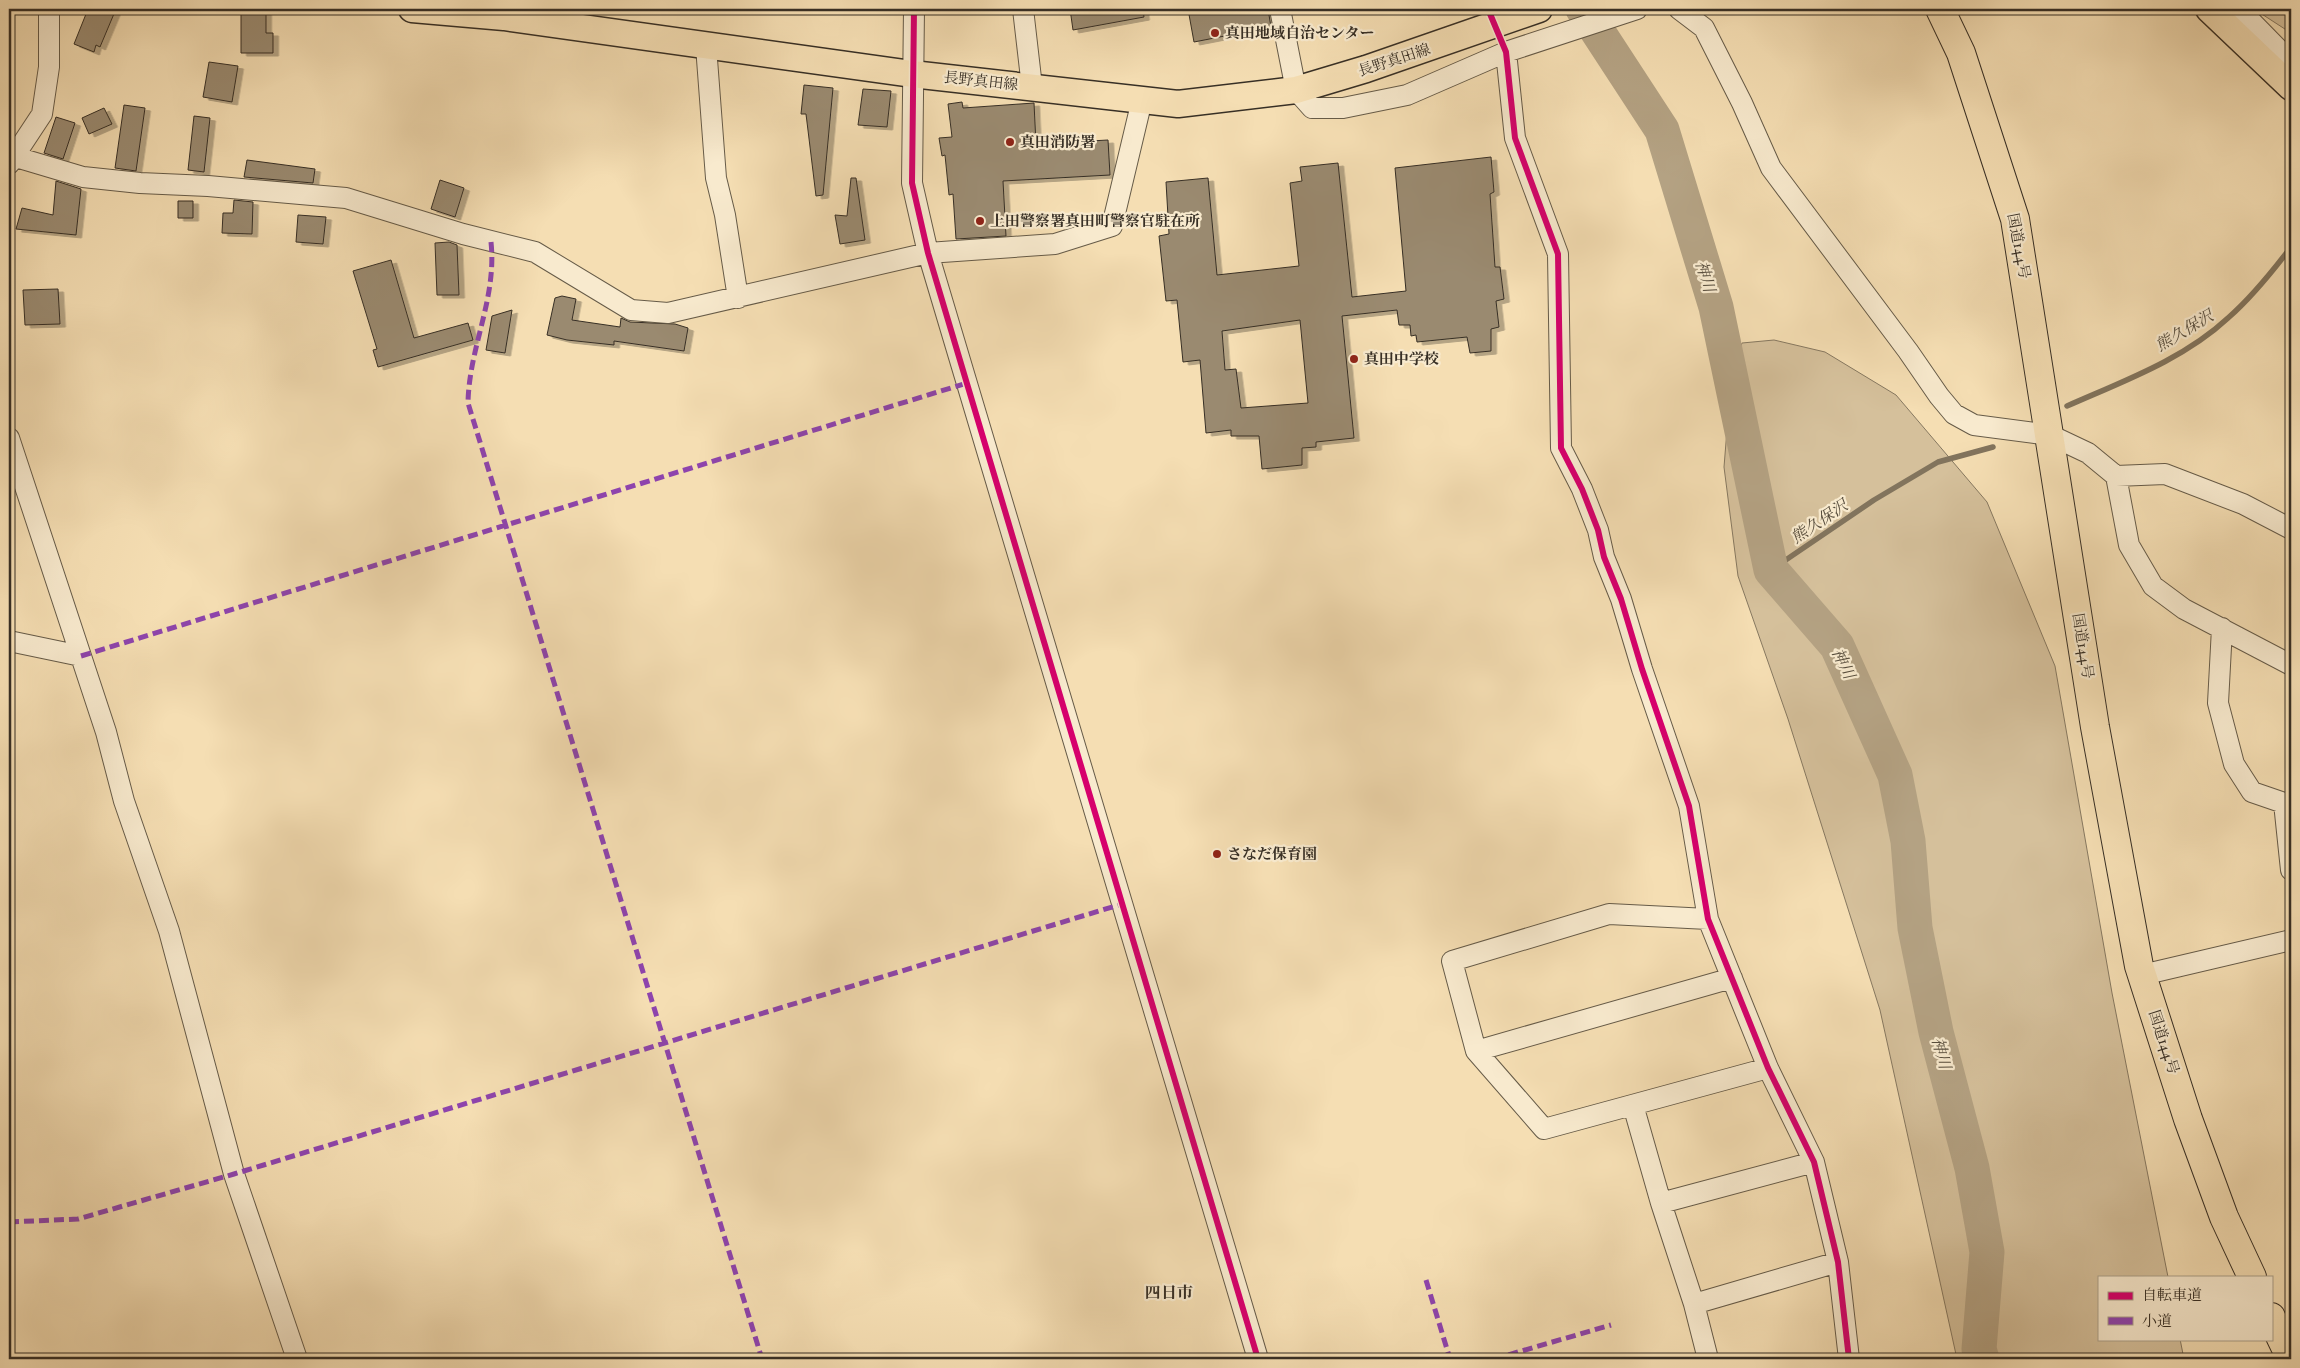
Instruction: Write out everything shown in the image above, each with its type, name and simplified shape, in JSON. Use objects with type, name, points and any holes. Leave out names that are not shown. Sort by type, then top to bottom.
[{"type":"highway","name":"国道144号","points":[[1940,9],[1961,53],[2015,219],[2095,727],[2142,975],[2224,1217],[2252,1276]]},
{"type":"highway","points":[[2272,1319],[2291,1359]]},
{"type":"main road","name":"長野真田線","points":[[412,9],[503,13],[706,46],[912,74],[1178,104],[1296,90],[1366,70],[1494,15],[1539,9]]},
{"type":"main road","points":[[2209,9],[2291,87]]},
{"type":"street","points":[[49,9],[49,68],[42,114],[10,159],[84,177],[140,183],[208,186],[346,198],[463,234],[535,252],[631,310],[668,313],[928,253],[1055,244],[1112,226],[1142,100]]},
{"type":"street","points":[[914,9],[912,183],[928,253],[1258,1359]]},
{"type":"street","points":[[1023,9],[1032,87]]},
{"type":"street","points":[[1280,9],[1296,90],[1312,108],[1343,108],[1372,104],[1407,95],[1506,52],[1637,9]]},
{"type":"street","points":[[1679,9],[1704,28],[1742,103],[1771,168],[1954,414],[1974,425],[2050,435],[2088,453],[2116,476],[2129,545],[2153,586],[2184,609],[2291,665]]},
{"type":"street","points":[[2239,9],[2291,62]]},
{"type":"street","points":[[706,46],[716,178],[725,215],[738,298]]},
{"type":"street","points":[[1506,52],[1515,138],[1558,254],[1561,448],[1582,489],[1598,530],[1604,557],[1621,599],[1642,669],[1689,806],[1708,919],[1768,1068],[1814,1162],[1838,1262],[1849,1359]]},
{"type":"street","points":[[9,441],[106,732],[124,802],[169,931],[234,1174],[297,1359]]},
{"type":"street","points":[[2116,476],[2165,474],[2243,504],[2291,529]]},
{"type":"street","points":[[2222,628],[2218,703],[2234,764],[2252,792],[2284,803],[2291,870]]},
{"type":"street","points":[[9,641],[81,656]]},
{"type":"street","points":[[1708,919],[1609,914],[1452,962],[1476,1050],[1544,1129],[1768,1068]]},
{"type":"street","points":[[2142,975],[2291,940]]},
{"type":"street","points":[[1476,1050],[1732,978]]},
{"type":"street","points":[[1633,1105],[1661,1203],[1694,1304],[1708,1359]]},
{"type":"street","points":[[1661,1203],[1814,1162]]},
{"type":"street","points":[[1694,1304],[1838,1262]]},
{"type":"shaded area","points":[[2254,9],[2291,9],[2291,33]]},
{"type":"shaded area","points":[[1774,340],[1825,352],[1896,395],[1987,502],[2055,666],[2112,993],[2168,1276],[2098,1276],[2098,1340],[2180,1340],[2184,1359],[1957,1359],[1880,1010],[1788,719],[1738,576],[1724,467],[1732,368],[1742,343]]},
{"type":"building","points":[[88,9],[116,9],[100,47],[96,45],[94,52],[74,44]]},
{"type":"building","points":[[1070,9],[1143,9],[1144,17],[1073,30]]},
{"type":"building","name":"真田地域自治センター","points":[[1188,9],[1268,9],[1271,27],[1194,42]]},
{"type":"building","points":[[241,12],[266,12],[266,33],[273,33],[273,53],[241,53]]},
{"type":"building","points":[[209,62],[238,66],[232,102],[203,97]]},
{"type":"building","points":[[804,85],[833,88],[823,195],[816,196],[806,114],[801,114]]},
{"type":"building","points":[[863,89],[891,91],[887,127],[858,125]]},
{"type":"building","points":[[962,102],[963,108],[1034,103],[1036,144],[1108,140],[1110,175],[1003,181],[1006,236],[956,239],[953,194],[949,195],[945,155],[942,156],[939,138],[952,137],[948,104]]},
{"type":"building","points":[[124,105],[145,108],[136,171],[115,168]]},
{"type":"building","points":[[104,108],[112,124],[89,134],[82,118]]},
{"type":"building","points":[[194,116],[210,118],[204,172],[188,170]]},
{"type":"building","points":[[56,117],[75,123],[63,159],[44,153]]},
{"type":"building","points":[[1491,157],[1494,192],[1490,194],[1495,267],[1500,267],[1504,299],[1496,301],[1499,327],[1491,329],[1491,351],[1470,353],[1467,337],[1417,342],[1416,335],[1411,336],[1410,325],[1399,325],[1397,310],[1342,316],[1354,438],[1316,442],[1316,447],[1302,448],[1302,465],[1262,469],[1259,436],[1231,436],[1231,430],[1206,433],[1200,360],[1183,362],[1177,300],[1166,301],[1159,236],[1169,234],[1166,182],[1208,178],[1217,275],[1299,266],[1290,183],[1302,181],[1300,167],[1338,163],[1352,297],[1406,291],[1395,168]],"holes":[[[1300,320],[1308,403],[1241,408],[1236,369],[1225,370],[1222,331]]]},
{"type":"building","points":[[247,160],[315,169],[313,183],[244,177]]},
{"type":"building","points":[[851,178],[856,178],[865,240],[840,244],[835,215],[847,216]]},
{"type":"building","points":[[440,180],[464,188],[455,217],[431,209]]},
{"type":"building","points":[[56,181],[81,189],[76,235],[16,229],[22,208],[53,215]]},
{"type":"building","points":[[234,200],[253,202],[252,234],[222,233],[223,213],[233,213]]},
{"type":"building","points":[[178,201],[193,201],[193,218],[178,218]]},
{"type":"building","points":[[298,215],[326,217],[323,244],[296,242]]},
{"type":"building","points":[[449,242],[457,245],[459,295],[437,295],[435,243]]},
{"type":"building","points":[[391,260],[414,338],[468,323],[473,340],[378,367],[373,350],[377,349],[353,271]]},
{"type":"building","points":[[58,289],[60,324],[25,325],[23,290]]},
{"type":"building","points":[[562,296],[576,299],[572,320],[620,327],[621,318],[630,322],[675,324],[688,328],[684,351],[614,341],[614,345],[567,340],[547,335],[555,298]]},
{"type":"building","points":[[512,310],[505,353],[486,350],[492,316]]},
{"type":"waterway","name":"神川","points":[[1583,9],[1662,130],[1716,307],[1771,570],[1837,646],[1895,775],[1908,841],[1915,928],[1936,1032],[1972,1168],[1987,1252],[1979,1349],[1982,1359]]},
{"type":"waterway","name":"熊久保沢","points":[[2067,406],[2151,369],[2172,358],[2210,333],[2237,310],[2269,275],[2291,247]]},
{"type":"waterway","name":"熊久保沢","points":[[1771,570],[1874,500],[1938,462],[1993,447]]},
{"type":"marked path","points":[[491,242],[492,263],[490,283],[473,362],[468,403],[762,1359]]},
{"type":"marked path","points":[[81,656],[967,383]]},
{"type":"marked path","points":[[9,1222],[78,1219],[234,1174],[1122,904]]},
{"type":"marked path","points":[[1426,1280],[1450,1359]]},
{"type":"marked path","points":[[1494,1359],[1611,1325]]},
{"type":"cycle path","points":[[914,9],[912,183],[928,253],[1258,1359]]},
{"type":"cycle path","points":[[1488,9],[1506,52],[1515,138],[1558,254],[1561,448],[1582,489],[1598,530],[1604,557],[1621,599],[1642,669],[1689,806],[1708,919],[1768,1068],[1814,1162],[1838,1262],[1849,1359]]},
{"type":"place","name":"真田地域自治センター","points":[[1215,33]]},
{"type":"place","name":"真田消防署","points":[[1010,142]]},
{"type":"place","name":"上田警察署真田町警察官駐在所","points":[[980,221]]},
{"type":"place","name":"真田中学校","points":[[1354,359]]},
{"type":"place","name":"さなだ保育園","points":[[1217,854]]},
{"type":"district","name":"四日市","points":[[1169,1292]]}]
